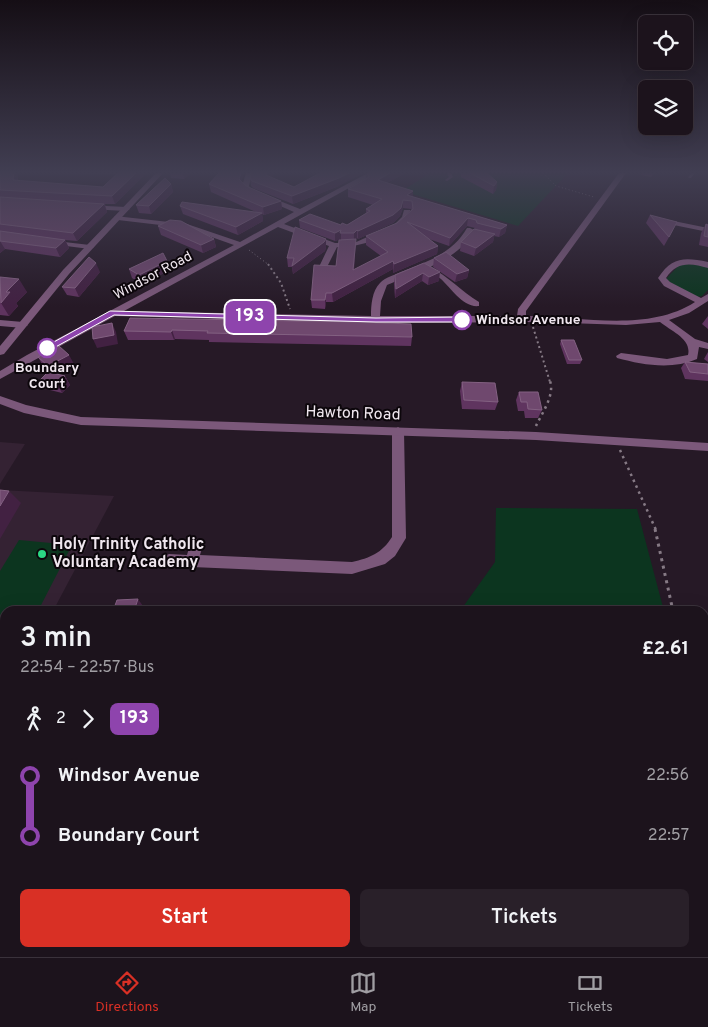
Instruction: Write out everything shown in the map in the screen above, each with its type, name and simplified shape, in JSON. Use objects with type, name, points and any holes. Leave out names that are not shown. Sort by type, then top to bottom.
[{"type":"street","points":[[0,352],[60,279],[118,218],[187,226],[241,245]]},
{"type":"street","name":"Windsor Road","points":[[0,376],[289,218]]},
{"type":"street","points":[[276,224],[334,245],[355,245],[397,227],[406,218]]},
{"type":"street","points":[[526,319],[521,311],[591,218]]},
{"type":"street","points":[[662,220],[708,230]]},
{"type":"street","points":[[376,320],[378,291],[384,283],[451,253],[465,241],[470,232]]},
{"type":"street","points":[[45,241],[90,247]]},
{"type":"street","points":[[322,269],[334,245]]},
{"type":"street","points":[[705,300],[667,284],[662,278],[679,261],[687,260],[708,264]]},
{"type":"street","points":[[422,266],[442,277],[458,294],[476,304]]},
{"type":"street","points":[[112,313],[376,320],[526,319],[622,322],[662,319],[689,310],[705,300]]},
{"type":"street","points":[[662,319],[692,341],[708,346]]},
{"type":"street","points":[[0,323],[23,325]]},
{"type":"street","points":[[621,356],[685,362],[693,357],[696,348],[692,341]]},
{"type":"street","name":"Hawton Road","points":[[0,400],[24,409],[81,421],[536,436],[708,446]]},
{"type":"street","points":[[169,560],[352,568],[375,563],[391,552],[399,538],[398,431]]},
{"type":"street","points":[[192,561],[196,545]]},
{"type":"lane","points":[[470,232],[479,236]]},
{"type":"path","points":[[241,245],[259,256],[272,268],[282,282],[292,318]]},
{"type":"path","points":[[526,319],[552,387],[548,401],[534,429],[536,436]]},
{"type":"path","points":[[616,440],[655,527],[673,606]]},
{"type":"shaded area","points":[[0,442],[25,444],[0,484]]},
{"type":"shaded area","name":"Holy Trinity Catholic Voluntary Academy","points":[[0,490],[114,496],[56,606],[0,606]]},
{"type":"green space","points":[[490,218],[526,218],[518,226]]},
{"type":"green space","points":[[681,263],[708,266],[708,290],[702,296],[698,297],[671,284],[666,279]]},
{"type":"green space","points":[[496,508],[637,509],[663,606],[464,606],[495,562]]},
{"type":"green space","points":[[19,540],[72,545],[41,606],[0,606],[0,571]]},
{"type":"building","points":[[0,218],[89,218],[73,233],[0,224]]},
{"type":"building","points":[[211,218],[253,218],[236,227]]},
{"type":"building","points":[[303,218],[320,218],[341,225],[342,223],[347,225],[359,218],[387,218],[354,233],[340,233],[341,230],[335,233],[299,220]]},
{"type":"building","points":[[403,218],[483,218],[507,225],[501,229],[477,223],[476,220],[468,218],[450,238],[407,222],[438,246],[394,264],[393,261],[332,293],[326,293],[325,300],[311,300],[314,265],[336,266],[339,240],[356,239],[353,270],[388,252],[366,236],[397,223]]},
{"type":"building","points":[[652,218],[677,222],[669,237]]},
{"type":"building","points":[[170,220],[181,221],[214,239],[201,245],[158,226]]},
{"type":"building","points":[[706,224],[708,225],[708,237],[704,236]]},
{"type":"building","points":[[295,227],[326,239],[292,266],[294,258],[287,258]]},
{"type":"building","points":[[474,229],[495,234],[476,248],[461,242]]},
{"type":"building","points":[[0,231],[65,240],[56,248],[0,241]]},
{"type":"building","points":[[446,252],[469,270],[457,274],[434,258]]},
{"type":"building","points":[[163,253],[167,261],[139,275],[129,269]]},
{"type":"building","points":[[89,257],[96,263],[75,288],[62,287]]},
{"type":"building","points":[[424,263],[440,272],[429,277],[423,273],[396,289],[395,275]]},
{"type":"building","points":[[0,277],[19,279],[6,292],[10,292],[1,303]]},
{"type":"building","points":[[130,318],[411,324],[412,337],[207,333],[208,331],[172,330],[171,332],[124,331]]},
{"type":"building","points":[[112,323],[114,335],[93,339],[92,327]]},
{"type":"building","points":[[561,340],[574,340],[582,360],[569,360]]},
{"type":"building","points":[[59,346],[69,355],[48,366],[38,357]]},
{"type":"building","points":[[685,362],[708,364],[708,374],[690,372]]},
{"type":"building","points":[[48,372],[65,376],[57,384],[40,380]]},
{"type":"building","points":[[462,382],[495,383],[498,402],[464,400]]},
{"type":"building","points":[[519,392],[538,392],[542,410],[528,409],[527,402],[521,402]]},
{"type":"building","points":[[0,490],[9,491],[0,506]]},
{"type":"building","points":[[138,599],[136,606],[115,606],[117,600]]},
{"type":"bus line","name":"193","points":[[47,348],[112,313],[376,320],[462,320]]},
{"type":"place","name":"Windsor Avenue","points":[[462,320]]},
{"type":"place","name":"Boundary Court","points":[[47,348]]},
{"type":"place","name":"Holy Trinity Catholic Voluntary Academy","points":[[42,554]]}]
